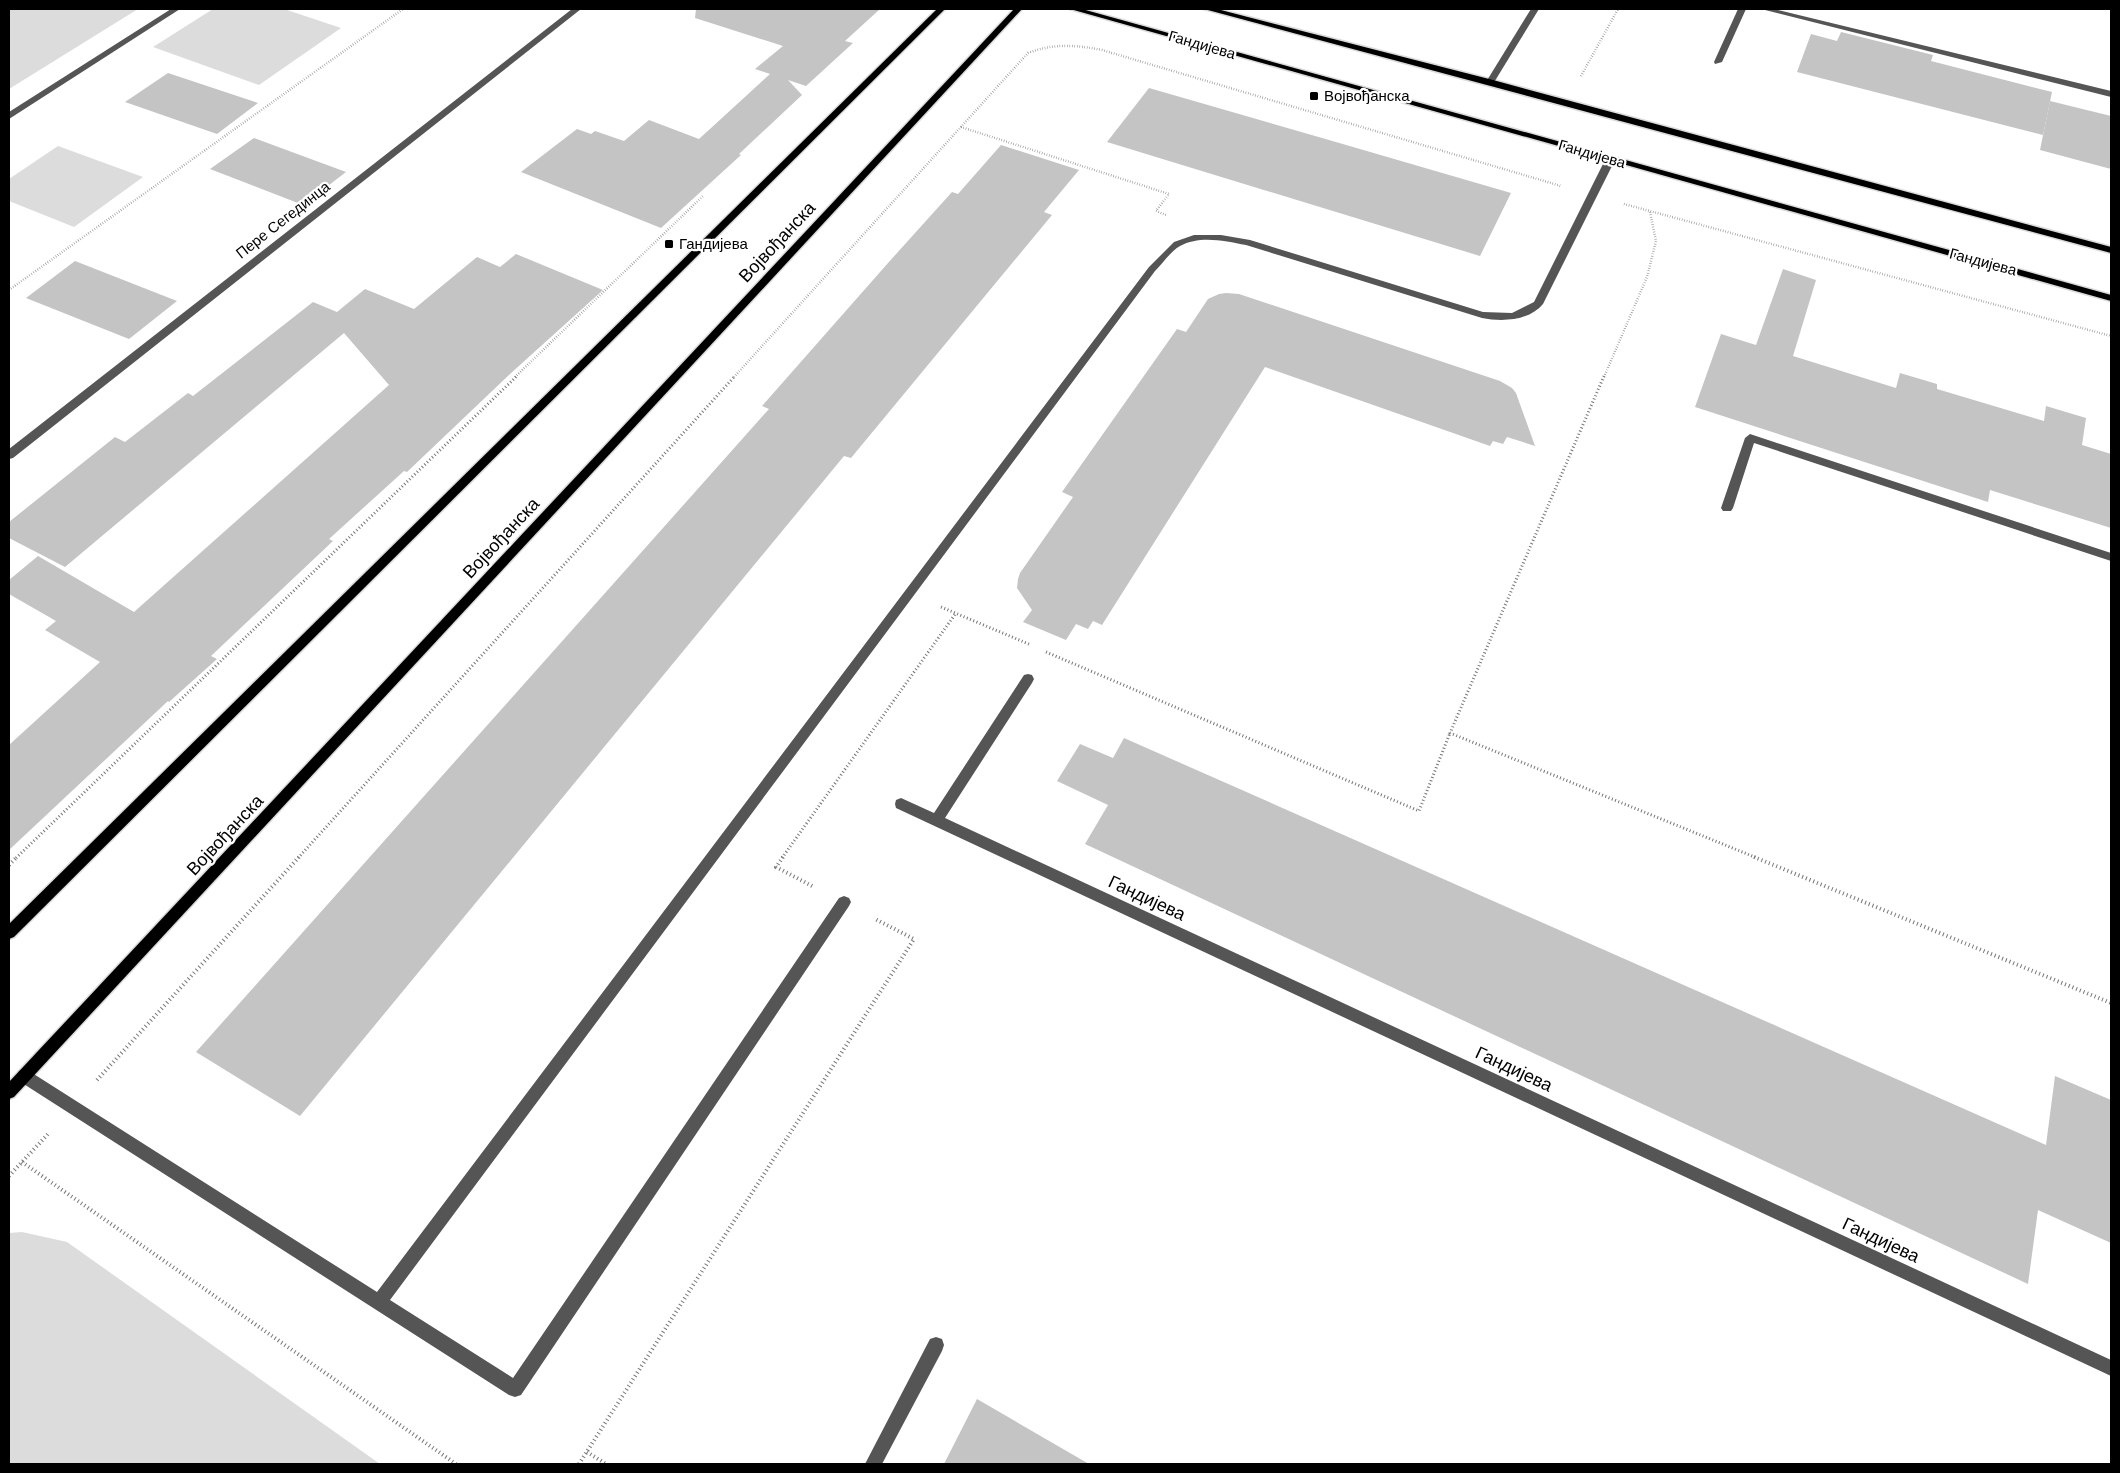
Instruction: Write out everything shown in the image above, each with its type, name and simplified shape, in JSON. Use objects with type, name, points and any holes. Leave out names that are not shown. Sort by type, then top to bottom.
[{"type":"main road","points":[[9,933],[941,9]]},
{"type":"main road","name":"Војвођанска","points":[[9,1092],[1018,9]]},
{"type":"main road","name":"Гандијева","points":[[1074,9],[1610,160],[2111,298]]},
{"type":"main road","points":[[1208,9],[1490,82],[2111,250]]},
{"type":"street","points":[[9,116],[176,9]]},
{"type":"street","name":"Пере Сегединца","points":[[9,456],[577,9]]},
{"type":"street","points":[[1490,82],[1535,9]]},
{"type":"street","points":[[1718,62],[1742,9]]},
{"type":"street","points":[[1765,9],[2111,94]]},
{"type":"street","points":[[379,1302],[1152,269],[1176,245],[1192,238],[1215,237],[1247,242],[1482,315],[1502,318],[1517,316],[1529,311],[1538,304],[1610,160]]},
{"type":"street","points":[[1726,508],[1750,438],[2111,557]]},
{"type":"street","points":[[937,820],[1028,679]]},
{"type":"street","name":"Гандијева","points":[[901,804],[2111,1368]]},
{"type":"street","points":[[24,1076],[515,1389],[844,902]]},
{"type":"street","points":[[873,1464],[936,1345]]},
{"type":"path","points":[[9,290],[403,9]]},
{"type":"path","points":[[1576,84],[1618,9]]},
{"type":"path","points":[[9,1176],[1028,53]]},
{"type":"path","points":[[961,126],[1169,194],[1156,211],[1183,220],[1192,238]]},
{"type":"path","points":[[9,865],[707,193]]},
{"type":"path","points":[[908,593],[1419,811],[1450,733],[1647,277],[1656,241],[1650,212]]},
{"type":"path","points":[[1450,733],[2111,1003]]},
{"type":"path","points":[[22,1162],[456,1464]]},
{"type":"path","points":[[587,1452],[606,1464]]},
{"type":"shaded area","points":[[9,9],[138,9],[9,89]]},
{"type":"shaded area","points":[[213,9],[284,9],[341,28],[259,85],[153,47]]},
{"type":"shaded area","points":[[58,146],[143,177],[74,227],[9,201],[9,179]]},
{"type":"shaded area","points":[[22,1232],[67,1242],[380,1464],[9,1464],[9,1233]]},
{"type":"building","points":[[696,9],[880,9],[845,41],[853,43],[806,86],[788,80],[802,95],[739,154],[741,155],[661,228],[521,172],[577,129],[591,134],[595,131],[624,141],[649,120],[699,139],[770,74],[755,69],[783,46],[695,18]]},
{"type":"building","points":[[1841,32],[1933,55],[1931,61],[2052,92],[2043,135],[1797,72],[1811,34],[1837,41]]},
{"type":"building","points":[[168,73],[258,103],[217,134],[125,102]]},
{"type":"building","points":[[1149,88],[1511,193],[1480,256],[1107,142]]},
{"type":"building","points":[[2050,101],[2111,116],[2111,169],[2040,150]]},
{"type":"building","points":[[254,138],[346,172],[303,205],[210,169]]},
{"type":"building","points":[[1001,145],[1079,170],[1044,212],[1052,215],[851,458],[844,456],[300,1116],[196,1052],[769,409],[762,406],[888,263],[952,192],[958,194]]},
{"type":"building","points":[[516,254],[603,290],[510,374],[407,472],[404,471],[329,539],[333,541],[211,656],[217,659],[168,701],[9,850],[9,745],[100,662],[45,630],[56,621],[9,594],[9,580],[38,556],[134,612],[389,385],[344,333],[65,567],[9,538],[9,522],[115,437],[125,442],[188,393],[193,396],[313,302],[337,312],[365,289],[414,309],[477,257],[500,267]]},
{"type":"building","points":[[75,261],[177,301],[129,339],[26,298]]},
{"type":"building","points":[[1783,269],[1816,280],[1793,356],[1896,388],[1900,373],[1937,384],[1937,389],[2044,421],[2046,406],[2086,418],[2082,445],[2111,454],[2111,528],[1990,490],[1988,502],[1695,407],[1721,334],[1756,345]]},
{"type":"building","points":[[1226,293],[1239,294],[1500,381],[1512,388],[1516,393],[1535,446],[1507,437],[1503,444],[1493,441],[1490,446],[1265,367],[1102,625],[1093,621],[1088,629],[1076,624],[1066,640],[1023,622],[1032,610],[1017,588],[1018,579],[1020,573],[1073,497],[1062,492],[1177,329],[1186,332],[1208,299]]},
{"type":"building","points":[[1124,738],[2046,1145],[2055,1076],[2111,1100],[2111,1243],[2038,1210],[2028,1284],[1085,844],[1108,805],[1057,781],[1080,744],[1113,758]]},
{"type":"building","points":[[977,1399],[1089,1464],[944,1464]]},
{"type":"place","name":"Војвођанска","points":[[1314,96]]},
{"type":"place","name":"Гандијева","points":[[669,244]]}]
